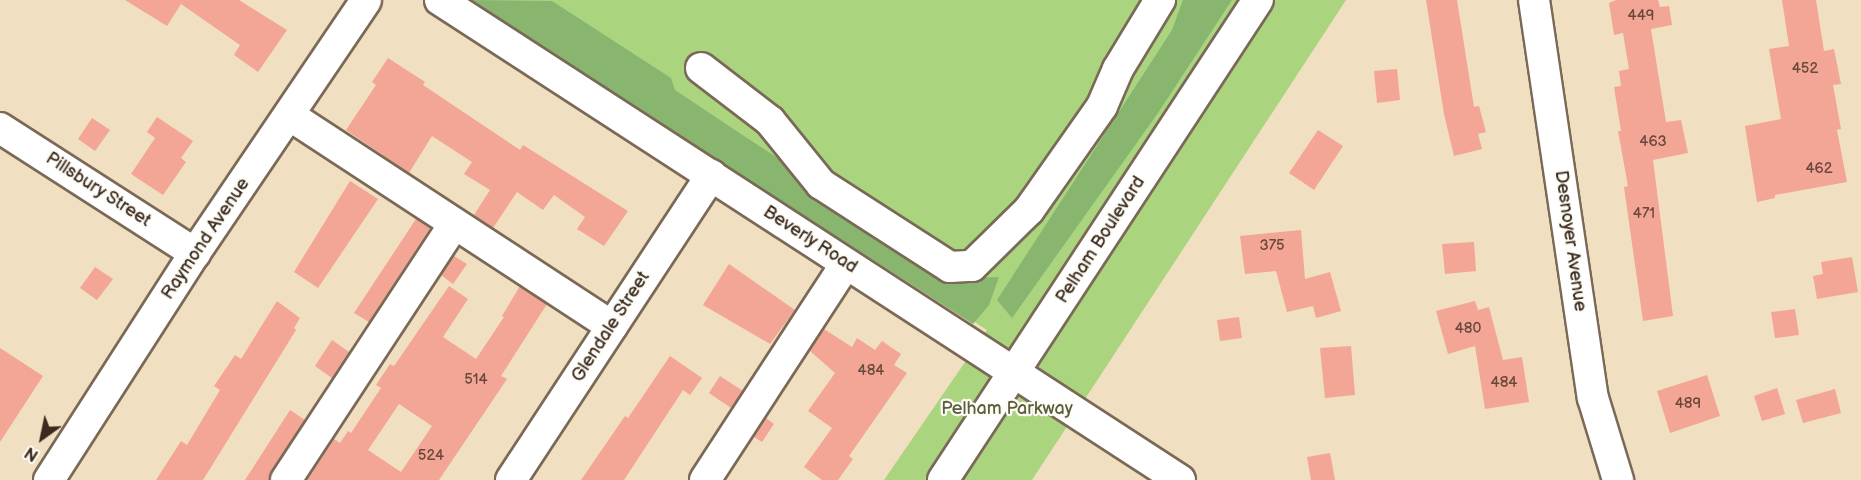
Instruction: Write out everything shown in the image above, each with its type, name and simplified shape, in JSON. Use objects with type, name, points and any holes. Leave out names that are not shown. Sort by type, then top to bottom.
[{"type":"street","name":"Raymond Avenue","points":[[50,480],[195,253],[366,0]]},
{"type":"street","name":"Beverly Road","points":[[440,0],[1180,480]]},
{"type":"street","points":[[701,68],[770,121],[821,184],[950,267],[972,266],[1029,210],[1102,106],[1118,69],[1160,0]]},
{"type":"street","name":"Pelham Boulevard","points":[[943,480],[1258,0]]},
{"type":"street","name":"Desnoyer Avenue","points":[[1534,0],[1593,398],[1618,480]]},
{"type":"street","points":[[289,115],[612,326]]},
{"type":"street","name":"Pillsbury Street","points":[[0,128],[195,253]]},
{"type":"street","name":"Glendale Street","points":[[511,480],[711,175]]},
{"type":"street","points":[[286,480],[454,224]]},
{"type":"street","points":[[705,480],[846,264]]},
{"type":"green space","points":[[468,0],[552,1],[671,78],[675,90],[963,278],[999,277],[989,305],[973,324]]},
{"type":"green space","name":"Pelham Parkway","points":[[471,0],[1346,0],[1032,480],[884,480],[987,330]]},
{"type":"green space","points":[[1183,0],[1232,0],[1158,113],[1012,318],[997,300],[1172,30]]},
{"type":"building","points":[[125,0],[239,0],[287,30],[258,72],[234,55],[240,45],[181,4],[167,26]]},
{"type":"building","points":[[1426,0],[1457,0],[1474,107],[1479,106],[1486,132],[1478,134],[1482,149],[1454,156],[1444,114]]},
{"type":"building","points":[[1616,0],[1658,0],[1660,7],[1669,6],[1672,25],[1651,29],[1666,122],[1681,120],[1688,153],[1653,160],[1673,316],[1643,321],[1624,187],[1628,186],[1618,131],[1621,131],[1614,87],[1621,86],[1619,71],[1629,69],[1623,33],[1614,35],[1609,3]]},
{"type":"building","points":[[1782,0],[1816,0],[1824,51],[1834,49],[1841,84],[1833,85],[1841,129],[1837,130],[1847,182],[1775,195],[1775,198],[1757,202],[1745,126],[1781,119],[1769,49],[1789,46]]},
{"type":"building","points":[[388,58],[425,82],[423,85],[520,150],[523,145],[628,211],[604,246],[577,229],[585,217],[554,195],[543,210],[517,192],[493,228],[474,215],[490,190],[464,174],[472,162],[432,136],[409,173],[346,130],[376,85],[372,82]]},
{"type":"building","points":[[1397,69],[1400,100],[1377,103],[1374,71]]},
{"type":"building","points":[[157,117],[193,141],[181,158],[186,162],[163,195],[131,174],[155,138],[147,132]]},
{"type":"building","points":[[92,118],[110,130],[95,151],[78,139]]},
{"type":"building","points":[[1318,130],[1343,146],[1314,190],[1289,173]]},
{"type":"building","points":[[350,181],[378,199],[318,288],[294,272]]},
{"type":"building","points":[[416,219],[430,228],[369,322],[354,313]]},
{"type":"building","points":[[1301,230],[1305,279],[1330,272],[1341,311],[1316,318],[1313,306],[1287,312],[1276,271],[1245,274],[1240,236]]},
{"type":"building","points":[[1474,242],[1476,271],[1445,274],[1442,244]]},
{"type":"building","points":[[454,256],[467,264],[453,284],[441,275]]},
{"type":"building","points":[[1852,257],[1858,292],[1817,299],[1813,276],[1823,274],[1821,262]]},
{"type":"building","points":[[729,264],[795,310],[770,344],[703,305]]},
{"type":"building","points":[[95,267],[113,279],[97,300],[80,288]]},
{"type":"building","points":[[449,286],[468,299],[443,337],[476,359],[504,317],[502,316],[520,286],[547,304],[501,376],[507,379],[439,480],[307,480],[334,439],[340,443],[348,431],[351,433],[381,388],[376,385],[390,364],[394,366]],"holes":[[[399,404],[432,426],[401,472],[368,450]]]},
{"type":"building","points":[[277,301],[300,318],[294,328],[296,330],[203,480],[156,480],[181,441],[187,445],[220,390],[214,386],[235,355],[241,359]]},
{"type":"building","points":[[1475,301],[1478,310],[1489,307],[1503,360],[1522,357],[1529,402],[1485,409],[1475,346],[1448,354],[1436,311]]},
{"type":"building","points":[[1795,309],[1799,335],[1775,338],[1771,312]]},
{"type":"building","points":[[1239,317],[1242,338],[1220,341],[1217,320]]},
{"type":"building","points":[[824,329],[852,347],[857,338],[875,350],[882,341],[901,354],[894,365],[907,373],[849,456],[853,459],[838,480],[822,480],[804,467],[832,428],[808,411],[835,373],[810,351]]},
{"type":"building","points":[[332,340],[349,352],[332,378],[315,366]]},
{"type":"building","points":[[1351,346],[1355,395],[1325,398],[1320,348]]},
{"type":"building","points":[[0,348],[43,376],[0,442]]},
{"type":"building","points":[[670,356],[702,378],[690,395],[683,390],[624,480],[581,480],[625,416],[628,418]]},
{"type":"building","points":[[1707,375],[1720,416],[1670,433],[1657,391]]},
{"type":"building","points":[[720,376],[743,391],[731,408],[709,393]]},
{"type":"building","points":[[1777,388],[1785,414],[1762,421],[1754,396]]},
{"type":"building","points":[[1835,389],[1841,413],[1803,423],[1796,400]]},
{"type":"building","points":[[290,410],[305,420],[272,471],[269,480],[245,480]]},
{"type":"building","points":[[766,418],[774,424],[762,442],[754,437]]},
{"type":"building","points":[[1330,453],[1335,480],[1311,480],[1307,457]]}]
